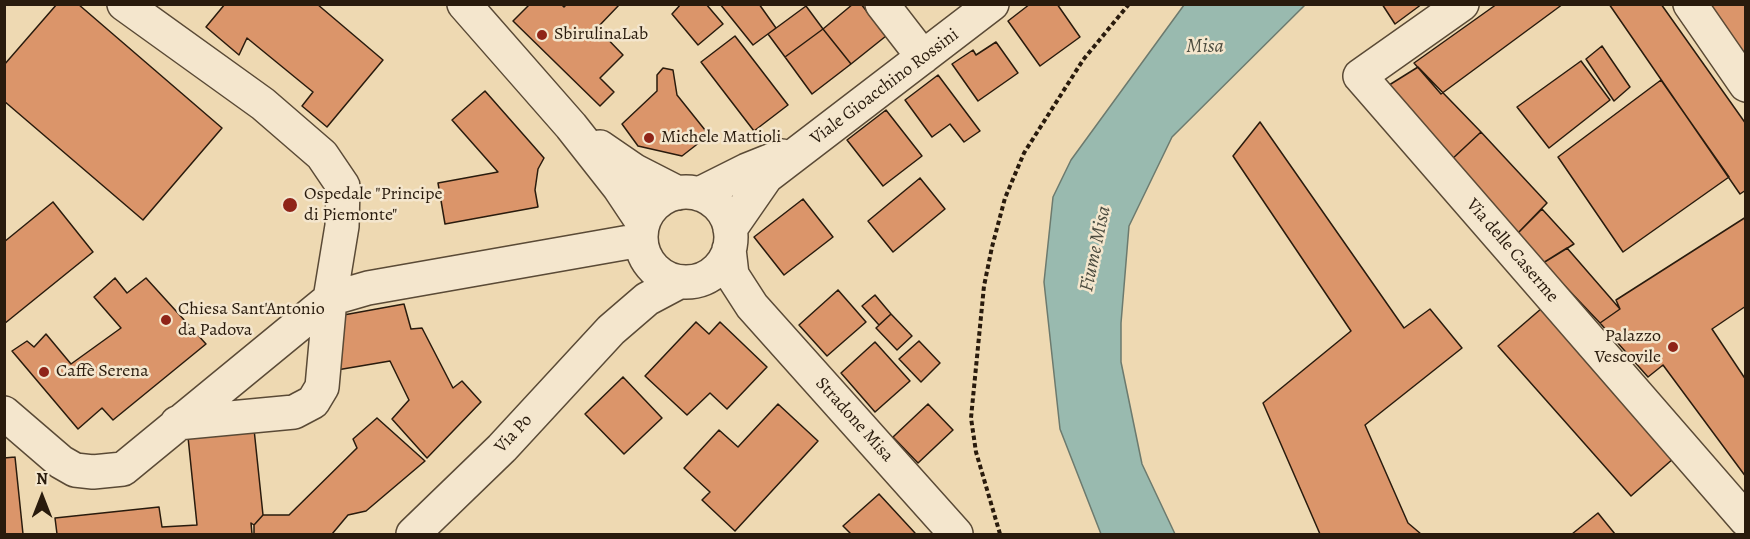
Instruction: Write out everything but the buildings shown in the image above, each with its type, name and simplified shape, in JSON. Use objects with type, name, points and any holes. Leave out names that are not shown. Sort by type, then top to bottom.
[{"type":"street","points":[[124,4],[262,104],[322,155],[343,186],[342,226],[330,298],[322,387],[313,402],[294,412],[177,423]]},
{"type":"street","points":[[464,4],[571,126],[619,187],[657,271],[688,281],[717,269],[730,239],[719,207],[635,171],[571,126]]},
{"type":"street","points":[[882,4],[923,57]]},
{"type":"street","name":"Viale Gioacchino Rossini","points":[[730,239],[766,177],[992,4]]},
{"type":"street","name":"Via delle Caserme","points":[[1462,4],[1360,76],[1746,520]]},
{"type":"street","points":[[1690,4],[1746,85]]},
{"type":"street","name":"Viale Gioacchino Rossini","points":[[689,193],[806,147]]},
{"type":"street","points":[[642,238],[656,203],[689,193]]},
{"type":"street","points":[[4,413],[61,462],[75,470],[93,472],[123,469],[330,298],[368,288],[642,238]]},
{"type":"street","name":"Via Po","points":[[611,330],[631,287],[642,238]]},
{"type":"street","name":"Stradone Misa","points":[[730,239],[732,275],[752,306],[956,534]]},
{"type":"street","name":"Via Po","points":[[412,534],[502,448],[611,330],[647,298],[688,281]]},
{"type":"street","name":"Stradone Misa","points":[[688,281],[722,290],[752,306]]},
{"type":"path","points":[[1000,534],[976,452],[971,418],[984,286],[992,247],[1005,198],[1024,153],[1083,60],[1129,4]]},
{"type":"water","name":"Misa","points":[[1184,5],[1305,5],[1172,137],[1129,226],[1121,323],[1121,362],[1142,464],[1175,534],[1101,534],[1060,429],[1044,282],[1053,197],[1071,160]]},
{"type":"place","name":"SbirulinaLab","points":[[542,35]]},
{"type":"place","name":"Michele Mattioli","points":[[649,138]]},
{"type":"place","name":"Ospedale \"Principe di Piemonte\"","points":[[290,205]]},
{"type":"place","name":"Chiesa Sant'Antonio da Padova","points":[[166,320]]},
{"type":"place","name":"Palazzo Vescovile","points":[[1673,347]]},
{"type":"place","name":"Caffè Serena","points":[[44,372]]},
{"type":"water label","name":"Fiume Misa","points":[[1096,249]]}]
